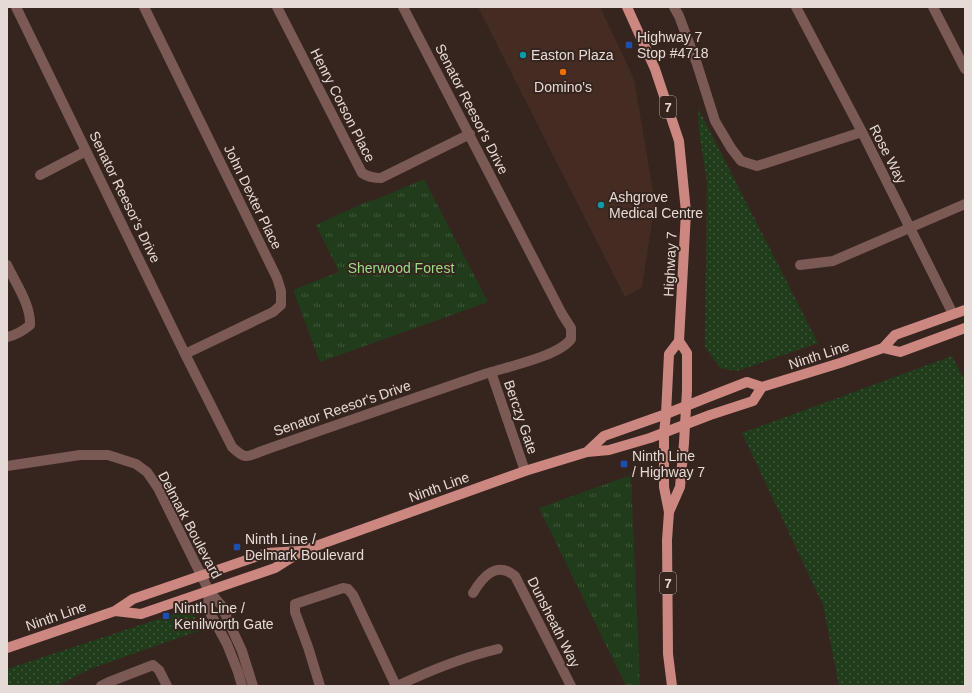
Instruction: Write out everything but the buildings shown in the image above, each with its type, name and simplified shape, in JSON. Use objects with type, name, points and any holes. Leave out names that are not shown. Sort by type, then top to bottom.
[{"type":"main road","name":"Highway 7","points":[[627,7],[655,69],[679,141],[686,212],[680,341],[687,353],[686,424],[680,487],[669,512]]},
{"type":"main road","name":"Ninth Line","points":[[587,452],[604,436],[666,414],[747,382],[762,388],[840,364],[883,348],[895,335],[965,310]]},
{"type":"main road","name":"Ninth Line","points":[[883,348],[900,352],[965,328]]},
{"type":"main road","name":"Highway 7","points":[[672,686],[668,654],[667,540],[669,512],[664,487],[664,433],[669,354],[680,341]]},
{"type":"main road","name":"Ninth Line","points":[[115,611],[141,614],[209,591],[275,568],[302,551],[525,471],[587,452],[609,450],[664,433],[754,401],[762,388]]},
{"type":"main road","name":"Ninth Line","points":[[7,648],[115,611],[134,599],[267,553],[302,551]]},
{"type":"street","name":"Senator Reesor's Drive","points":[[16,7],[185,354],[232,447],[238,453],[250,457],[288,442],[491,372],[544,356],[563,348],[571,339],[571,328],[562,314],[403,7]]},
{"type":"street","name":"John Dexter Place","points":[[144,7],[282,291],[281,305],[273,312],[185,354]]},
{"type":"street","name":"Henry Corson Place","points":[[277,7],[362,172],[366,176],[381,178],[470,134]]},
{"type":"street","points":[[674,7],[679,16],[697,64],[715,121],[731,148],[741,161],[757,166],[862,132]]},
{"type":"street","name":"Rose Way","points":[[796,7],[862,132],[953,314]]},
{"type":"street","points":[[933,7],[965,69]]},
{"type":"street","points":[[40,175],[86,150]]},
{"type":"street","points":[[800,265],[833,260],[965,204]]},
{"type":"street","points":[[7,265],[30,318],[30,326],[18,334],[7,337]]},
{"type":"street","name":"Berczy Gate","points":[[491,372],[525,471]]},
{"type":"street","name":"Delmark Boulevard","points":[[7,466],[95,454],[108,455],[136,464],[147,472],[158,488],[209,591],[221,605],[242,651],[253,686]]},
{"type":"street","name":"Dunsheath Way","points":[[473,593],[484,577],[492,572],[506,570],[515,576],[571,686]]},
{"type":"street","points":[[320,686],[295,612],[295,604],[343,588],[348,589],[353,595],[396,686],[426,672],[482,652],[498,648]]},
{"type":"street","points":[[209,591],[208,609],[227,644],[242,686]]},
{"type":"street","points":[[101,686],[154,665],[159,670],[167,686]]},
{"type":"shaded area","points":[[478,7],[600,7],[634,79],[655,203],[642,287],[625,297]]},
{"type":"green space","points":[[698,108],[818,343],[737,371],[720,368],[705,347],[707,182],[699,131]]},
{"type":"green space","name":"Sherwood Forest","points":[[424,179],[488,302],[320,362],[293,290],[339,272],[316,225],[366,202],[380,198]]},
{"type":"green space","points":[[952,356],[965,381],[965,686],[839,686],[823,605],[742,433]]},
{"type":"green space","points":[[631,475],[640,686],[626,686],[539,508]]},
{"type":"green space","points":[[183,611],[192,612],[201,630],[90,669],[57,686],[7,686],[7,669]]},
{"type":"place","name":"Highway 7 Stop #4718","points":[[629,45]]},
{"type":"place","name":"Easton Plaza","points":[[523,55]]},
{"type":"place","name":"Domino's","points":[[563,72]]},
{"type":"place","name":"Ashgrove Medical Centre","points":[[601,205]]},
{"type":"place","name":"Ninth Line / Highway 7","points":[[624,464]]},
{"type":"place","name":"Ninth Line / Delmark Boulevard","points":[[237,547]]},
{"type":"place","name":"Ninth Line / Kenilworth Gate","points":[[166,616]]}]
